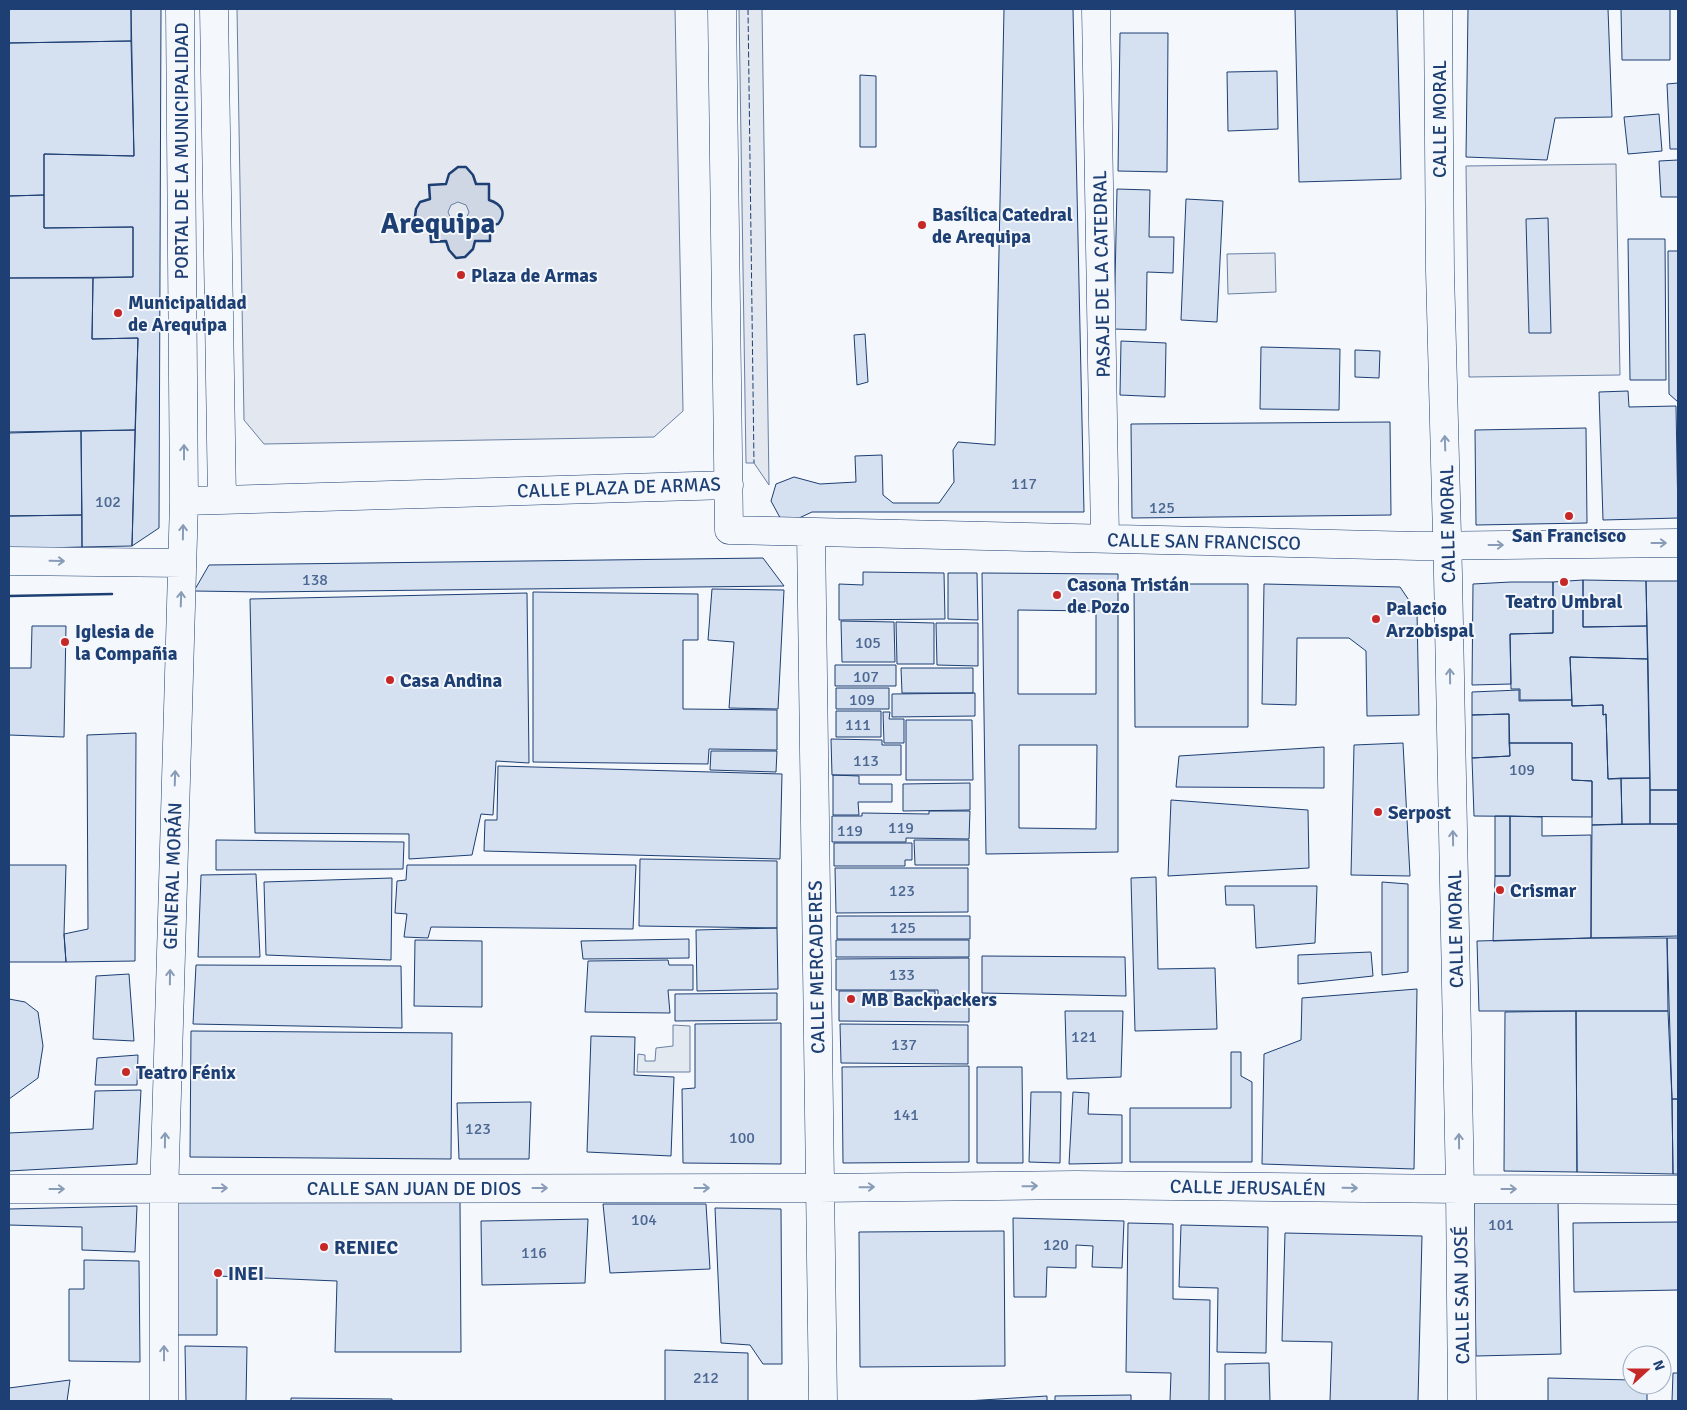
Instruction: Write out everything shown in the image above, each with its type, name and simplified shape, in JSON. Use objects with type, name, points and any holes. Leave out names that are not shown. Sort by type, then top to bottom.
[{"type":"street","name":"PORTAL DE LA MUNICIPALIDAD","points":[[180,9],[184,501],[182,563]]},
{"type":"street","points":[[214,9],[222,500]]},
{"type":"street","name":"CALLE PLAZA DE ARMAS","points":[[184,501],[729,485],[722,9]]},
{"type":"street","name":"PASAJE DE LA CATEDRAL","points":[[1096,9],[1105,538]]},
{"type":"street","name":"CALLE MORAL","points":[[1438,9],[1440,271],[1460,1190]]},
{"type":"street","name":"CALLE SAN FRANCISCO","points":[[729,485],[729,530],[1447,546],[1678,543]]},
{"type":"street","name":"CALLE MERCADERES","points":[[811,532],[822,1401]]},
{"type":"street","points":[[9,561],[182,563]]},
{"type":"street","name":"GENERAL MORÁN","points":[[164,1401],[164,1188],[182,563]]},
{"type":"street","name":"CALLE JERUSALÉN","points":[[819,1188],[1075,1185],[1460,1190],[1678,1190]]},
{"type":"street","name":"CALLE SAN JUAN DE DIOS","points":[[9,1188],[819,1188]]},
{"type":"street","name":"CALLE SAN JOSÉ","points":[[1460,1190],[1462,1401]]},
{"type":"shaded area","name":"Plaza de Armas","points":[[237,9],[675,9],[683,411],[654,437],[264,444],[244,420]]},
{"type":"shaded area","points":[[739,9],[762,9],[769,485],[754,463],[746,463]]},
{"type":"shaded area","points":[[1616,164],[1620,375],[1469,377],[1466,166]]},
{"type":"shaded area","points":[[458,167],[466,167],[473,175],[476,184],[489,184],[489,200],[500,206],[503,213],[498,224],[490,225],[490,241],[475,241],[473,249],[465,257],[456,258],[449,250],[446,242],[431,242],[430,226],[422,225],[415,217],[416,209],[420,202],[430,199],[429,185],[446,184],[449,174]],"holes":[[[458,202],[466,205],[469,212],[466,219],[459,223],[451,219],[448,212],[451,205]]]},
{"type":"shaded area","points":[[1275,253],[1276,292],[1228,294],[1227,254]]},
{"type":"shaded area","points":[[673,1025],[690,1026],[690,1072],[637,1072],[638,1054],[645,1055],[645,1061],[655,1061],[656,1048],[673,1046]]},
{"type":"building","points":[[9,9],[131,9],[131,41],[9,43]]},
{"type":"building","points":[[131,9],[161,9],[159,528],[132,546],[138,338],[92,339],[93,278],[133,277],[133,227],[44,228],[44,154],[134,156]]},
{"type":"building","points":[[1004,9],[1073,9],[1084,512],[812,512],[784,525],[771,501],[776,484],[794,477],[820,484],[856,482],[855,456],[882,455],[883,495],[893,503],[939,503],[954,482],[953,450],[958,442],[995,445]]},
{"type":"building","points":[[1295,9],[1397,9],[1401,179],[1299,182]]},
{"type":"building","points":[[1468,9],[1608,9],[1612,117],[1555,118],[1547,160],[1466,157]]},
{"type":"building","points":[[1621,9],[1670,9],[1670,60],[1622,60]]},
{"type":"building","points":[[1120,33],[1168,33],[1167,172],[1118,171]]},
{"type":"building","points":[[131,41],[134,156],[44,154],[44,195],[9,196],[9,43]]},
{"type":"building","points":[[1277,71],[1278,129],[1228,131],[1227,72]]},
{"type":"building","points":[[860,75],[876,76],[876,147],[860,147]]},
{"type":"building","points":[[1678,83],[1678,149],[1670,149],[1667,84]]},
{"type":"building","points":[[1659,114],[1662,151],[1628,154],[1624,117]]},
{"type":"building","points":[[1678,160],[1678,197],[1661,197],[1659,161]]},
{"type":"building","points":[[1117,189],[1150,190],[1149,237],[1174,237],[1173,273],[1147,272],[1146,330],[1114,329]]},
{"type":"building","points":[[44,195],[44,228],[133,227],[133,277],[9,278],[9,196]]},
{"type":"building","points":[[1186,199],[1223,201],[1217,322],[1181,320]]},
{"type":"building","points":[[1548,218],[1551,333],[1529,333],[1526,219]]},
{"type":"building","points":[[1628,239],[1665,239],[1666,380],[1630,380]]},
{"type":"building","points":[[1668,251],[1678,251],[1678,402],[1669,394]]},
{"type":"building","points":[[9,278],[93,278],[92,339],[138,338],[135,430],[9,432]]},
{"type":"building","points":[[865,334],[868,382],[857,385],[854,335]]},
{"type":"building","points":[[1121,341],[1166,343],[1165,397],[1120,395]]},
{"type":"building","points":[[1261,347],[1340,349],[1339,410],[1260,409]]},
{"type":"building","points":[[1355,350],[1380,351],[1379,378],[1355,377]]},
{"type":"building","points":[[1628,391],[1629,407],[1676,406],[1678,518],[1603,520],[1599,392]]},
{"type":"building","points":[[1390,422],[1391,515],[1132,518],[1131,424]]},
{"type":"building","points":[[1586,428],[1587,523],[1476,525],[1475,430]]},
{"type":"building","points":[[135,430],[132,546],[82,547],[81,431]]},
{"type":"building","points":[[81,431],[82,515],[9,516],[9,433]]},
{"type":"building","points":[[82,515],[82,547],[9,549],[9,516]]},
{"type":"building","points":[[763,558],[784,586],[262,592],[194,591],[209,565]]},
{"type":"building","points":[[863,572],[944,573],[945,619],[839,620],[839,584],[863,585]]},
{"type":"building","points":[[948,573],[977,573],[978,620],[948,619]]},
{"type":"building","points":[[982,573],[1118,574],[1118,852],[986,854]],"holes":[[[1018,610],[1096,611],[1096,694],[1018,694]],[[1019,745],[1097,745],[1096,829],[1019,828]]]},
{"type":"building","points":[[1583,580],[1646,581],[1647,626],[1583,627]]},
{"type":"building","points":[[1583,580],[1583,627],[1647,626],[1648,659],[1570,657],[1572,700],[1520,700],[1520,689],[1511,689],[1510,634],[1553,633],[1553,582]]},
{"type":"building","points":[[1646,581],[1678,581],[1678,790],[1650,790]]},
{"type":"building","points":[[1553,582],[1553,633],[1510,634],[1511,684],[1472,685],[1473,584]]},
{"type":"building","points":[[1134,584],[1248,584],[1248,727],[1135,727]]},
{"type":"building","points":[[1264,584],[1400,587],[1417,612],[1419,715],[1367,716],[1366,651],[1349,638],[1297,638],[1296,705],[1262,704]]},
{"type":"building","points":[[712,589],[784,590],[778,709],[729,708],[734,642],[708,640]]},
{"type":"building","points":[[533,592],[698,594],[698,640],[683,640],[683,709],[777,710],[777,750],[709,749],[708,764],[533,762]]},
{"type":"building","name":"Casa Andina","points":[[527,593],[529,763],[496,761],[493,815],[481,814],[472,855],[409,859],[409,834],[255,833],[250,599]]},
{"type":"building","points":[[841,621],[894,622],[895,662],[842,662]]},
{"type":"building","points":[[896,622],[934,623],[934,664],[897,664]]},
{"type":"building","points":[[936,623],[978,623],[978,666],[937,665]]},
{"type":"building","points":[[32,626],[66,626],[64,737],[9,735],[9,668],[31,668]]},
{"type":"building","points":[[1570,657],[1648,659],[1650,778],[1608,779],[1606,714],[1603,715],[1603,705],[1572,706]]},
{"type":"building","points":[[835,665],[896,665],[896,686],[835,686]]},
{"type":"building","points":[[901,668],[973,668],[973,693],[902,693]]},
{"type":"building","points":[[836,688],[889,688],[889,709],[836,709]]},
{"type":"building","points":[[1519,690],[1519,701],[1572,700],[1572,706],[1603,705],[1603,715],[1606,714],[1608,779],[1621,778],[1622,824],[1592,825],[1592,781],[1572,780],[1572,743],[1509,743],[1509,714],[1472,715],[1472,692]]},
{"type":"building","points":[[975,693],[975,716],[892,717],[892,694]]},
{"type":"building","points":[[836,711],[881,711],[881,737],[836,737]]},
{"type":"building","points":[[883,712],[890,712],[889,719],[904,719],[904,743],[884,743]]},
{"type":"building","points":[[1509,714],[1510,756],[1472,758],[1472,715]]},
{"type":"building","points":[[906,720],[972,720],[973,780],[906,780]]},
{"type":"building","points":[[136,733],[135,961],[66,962],[64,934],[88,929],[87,735]]},
{"type":"building","points":[[831,739],[882,740],[882,745],[901,745],[901,775],[832,775]]},
{"type":"building","points":[[1403,743],[1410,876],[1351,875],[1354,745]]},
{"type":"building","points":[[1509,743],[1572,743],[1572,780],[1592,781],[1592,817],[1474,816],[1472,758],[1510,756]]},
{"type":"building","points":[[1324,747],[1324,788],[1176,787],[1179,756]]},
{"type":"building","points":[[711,751],[777,751],[776,772],[710,770]]},
{"type":"building","points":[[498,766],[782,774],[780,859],[484,851],[485,820],[497,820]]},
{"type":"building","points":[[833,775],[859,776],[859,784],[892,784],[892,802],[858,802],[859,815],[833,815]]},
{"type":"building","points":[[1621,778],[1650,778],[1650,824],[1622,824]]},
{"type":"building","points":[[970,783],[970,810],[903,811],[903,784]]},
{"type":"building","points":[[1650,790],[1678,790],[1678,824],[1650,824]]},
{"type":"building","points":[[1171,800],[1308,810],[1309,868],[1168,876]]},
{"type":"building","points":[[929,811],[970,811],[969,839],[906,838],[906,842],[832,842],[832,816],[862,816],[862,813],[929,814]]},
{"type":"building","points":[[1495,816],[1510,816],[1510,876],[1495,876]]},
{"type":"building","points":[[1510,816],[1542,817],[1542,836],[1591,835],[1591,938],[1493,941],[1495,876],[1510,876]]},
{"type":"building","points":[[1678,824],[1678,936],[1591,938],[1592,825]]},
{"type":"building","points":[[216,840],[404,842],[403,869],[216,870]]},
{"type":"building","points":[[914,840],[969,840],[969,865],[915,865]]},
{"type":"building","points":[[834,843],[912,843],[912,860],[905,860],[905,866],[834,866]]},
{"type":"building","points":[[640,859],[777,861],[777,928],[639,926]]},
{"type":"building","points":[[9,865],[66,865],[64,934],[66,962],[9,962]]},
{"type":"building","points":[[407,865],[636,865],[633,929],[431,927],[428,938],[404,937],[407,914],[395,913],[397,881],[406,880]]},
{"type":"building","points":[[835,868],[968,868],[968,912],[836,913]]},
{"type":"building","points":[[256,874],[260,957],[198,957],[201,875]]},
{"type":"building","points":[[1156,877],[1158,969],[1215,968],[1217,1029],[1135,1031],[1131,878]]},
{"type":"building","points":[[392,878],[391,960],[266,955],[264,882]]},
{"type":"building","points":[[1382,882],[1408,884],[1408,972],[1382,975]]},
{"type":"building","points":[[1225,886],[1317,886],[1315,943],[1256,948],[1254,905],[1226,905]]},
{"type":"building","points":[[837,916],[970,916],[970,939],[837,939]]},
{"type":"building","points":[[777,928],[778,989],[697,991],[696,930]]},
{"type":"building","points":[[1667,938],[1668,1011],[1479,1011],[1477,941]]},
{"type":"building","points":[[1667,938],[1678,938],[1678,1099],[1672,1099]]},
{"type":"building","points":[[689,939],[689,958],[583,959],[581,941]]},
{"type":"building","points":[[415,940],[482,941],[482,1007],[414,1006]]},
{"type":"building","points":[[836,940],[969,940],[969,957],[836,957]]},
{"type":"building","points":[[1371,952],[1373,976],[1298,984],[1298,955]]},
{"type":"building","points":[[982,956],[1125,957],[1126,996],[982,993]]},
{"type":"building","points":[[969,958],[969,996],[938,996],[938,990],[836,990],[836,959]]},
{"type":"building","points":[[668,960],[669,965],[693,965],[693,990],[668,990],[670,1013],[585,1012],[588,961]]},
{"type":"building","points":[[196,965],[401,966],[402,1028],[193,1024]]},
{"type":"building","points":[[129,974],[134,1041],[93,1039],[96,976]]},
{"type":"building","points":[[1417,989],[1414,1169],[1262,1164],[1264,1054],[1301,1040],[1302,998]]},
{"type":"building","points":[[839,991],[935,991],[935,998],[969,998],[969,1022],[839,1021]]},
{"type":"building","points":[[777,993],[777,1020],[675,1021],[675,994]]},
{"type":"building","points":[[9,999],[25,1002],[38,1012],[43,1046],[38,1078],[9,1099]]},
{"type":"building","points":[[1065,1011],[1123,1011],[1121,1077],[1067,1079]]},
{"type":"building","points":[[1576,1011],[1577,1172],[1504,1171],[1505,1012]]},
{"type":"building","points":[[1576,1011],[1668,1011],[1673,1174],[1577,1172]]},
{"type":"building","points":[[781,1023],[781,1164],[683,1163],[682,1089],[695,1088],[695,1024]]},
{"type":"building","points":[[840,1024],[968,1025],[968,1064],[841,1063]]},
{"type":"building","points":[[191,1031],[452,1033],[451,1159],[190,1157]]},
{"type":"building","points":[[591,1036],[635,1037],[634,1075],[674,1077],[671,1156],[587,1152]]},
{"type":"building","points":[[1231,1052],[1241,1052],[1241,1076],[1252,1082],[1252,1162],[1130,1162],[1130,1108],[1231,1108]]},
{"type":"building","points":[[138,1055],[137,1085],[95,1085],[97,1058]]},
{"type":"building","points":[[969,1066],[969,1162],[843,1163],[842,1067]]},
{"type":"building","points":[[977,1067],[1022,1067],[1023,1163],[977,1163]]},
{"type":"building","points":[[141,1090],[137,1164],[9,1171],[9,1133],[93,1129],[95,1091]]},
{"type":"building","points":[[1031,1092],[1061,1092],[1060,1163],[1029,1162]]},
{"type":"building","points":[[1073,1092],[1089,1093],[1088,1114],[1122,1115],[1122,1163],[1069,1164]]},
{"type":"building","points":[[1672,1099],[1678,1099],[1678,1174],[1673,1174]]},
{"type":"building","points":[[531,1102],[529,1159],[459,1159],[457,1103]]},
{"type":"building","points":[[1558,1200],[1561,1354],[1476,1356],[1474,1202]]},
{"type":"building","name":"RENIEC","points":[[172,1201],[460,1202],[461,1352],[335,1352],[337,1281],[217,1276],[217,1335],[171,1335]]},
{"type":"building","points":[[603,1204],[706,1204],[710,1269],[610,1273]]},
{"type":"building","points":[[137,1206],[135,1252],[82,1250],[82,1227],[9,1225],[9,1209]]},
{"type":"building","points":[[715,1208],[781,1209],[782,1364],[763,1364],[750,1345],[721,1343]]},
{"type":"building","points":[[1013,1218],[1124,1221],[1122,1268],[1092,1267],[1093,1246],[1076,1245],[1076,1268],[1047,1267],[1046,1297],[1014,1297]]},
{"type":"building","points":[[588,1219],[585,1283],[482,1285],[481,1221]]},
{"type":"building","points":[[1678,1222],[1678,1290],[1574,1292],[1573,1223]]},
{"type":"building","points":[[1128,1223],[1173,1224],[1173,1299],[1210,1300],[1209,1401],[1170,1401],[1171,1373],[1126,1372]]},
{"type":"building","points":[[1181,1225],[1268,1227],[1266,1353],[1217,1352],[1218,1288],[1179,1287]]},
{"type":"building","points":[[1004,1231],[1005,1366],[860,1367],[859,1232]]},
{"type":"building","points":[[1285,1233],[1422,1236],[1418,1401],[1330,1401],[1332,1342],[1282,1341]]},
{"type":"building","points":[[84,1260],[139,1261],[140,1362],[69,1361],[69,1289],[84,1289]]},
{"type":"building","points":[[185,1346],[247,1347],[246,1401],[186,1401]]},
{"type":"building","points":[[665,1350],[748,1353],[748,1401],[665,1401]]},
{"type":"building","points":[[1269,1363],[1270,1401],[1225,1401],[1225,1364]]},
{"type":"building","points":[[1673,1373],[1678,1373],[1678,1401],[1672,1401]]},
{"type":"building","points":[[1548,1378],[1622,1380],[1622,1395],[1647,1395],[1647,1401],[1548,1401]]},
{"type":"building","points":[[70,1380],[67,1401],[9,1401],[9,1388]]},
{"type":"building","points":[[1131,1395],[1131,1401],[1055,1401],[1055,1396]]},
{"type":"building","points":[[1047,1396],[1047,1401],[966,1401]]},
{"type":"building","points":[[291,1398],[392,1399],[392,1401],[291,1401]]},
{"type":"fence","points":[[748,9],[754,463]]},
{"type":"wall","points":[[458,167],[466,167],[473,175],[476,184],[489,184],[489,200],[500,206],[503,213],[498,224],[490,225],[490,241],[475,241],[473,249],[465,257],[456,258],[449,250],[446,241],[431,242],[430,226],[422,225],[415,217],[416,209],[420,202],[430,199],[429,185],[446,184],[449,174],[458,167]]},
{"type":"wall","points":[[9,596],[112,594]]},
{"type":"place","name":"Basílica Catedral de Arequipa","points":[[922,225]]},
{"type":"place","name":"Plaza de Armas","points":[[461,275]]},
{"type":"place","name":"Municipalidad de Arequipa","points":[[118,313]]},
{"type":"place","name":"San Francisco","points":[[1569,516]]},
{"type":"place","name":"Teatro Umbral","points":[[1564,582]]},
{"type":"place","name":"Casona Tristán de Pozo","points":[[1057,595]]},
{"type":"place","name":"Palacio Arzobispal","points":[[1376,619]]},
{"type":"place","name":"Iglesia de la Compañia","points":[[65,642]]},
{"type":"place","name":"Casa Andina","points":[[390,680]]},
{"type":"place","name":"Serpost","points":[[1378,812]]},
{"type":"place","name":"Crismar","points":[[1500,890]]},
{"type":"place","name":"MB Backpackers","points":[[851,999]]},
{"type":"place","name":"Teatro Fénix","points":[[126,1072]]},
{"type":"place","name":"RENIEC","points":[[324,1247]]},
{"type":"place","name":"INEI","points":[[218,1273]]},
{"type":"district","name":"Arequipa","points":[[438,223]]}]
